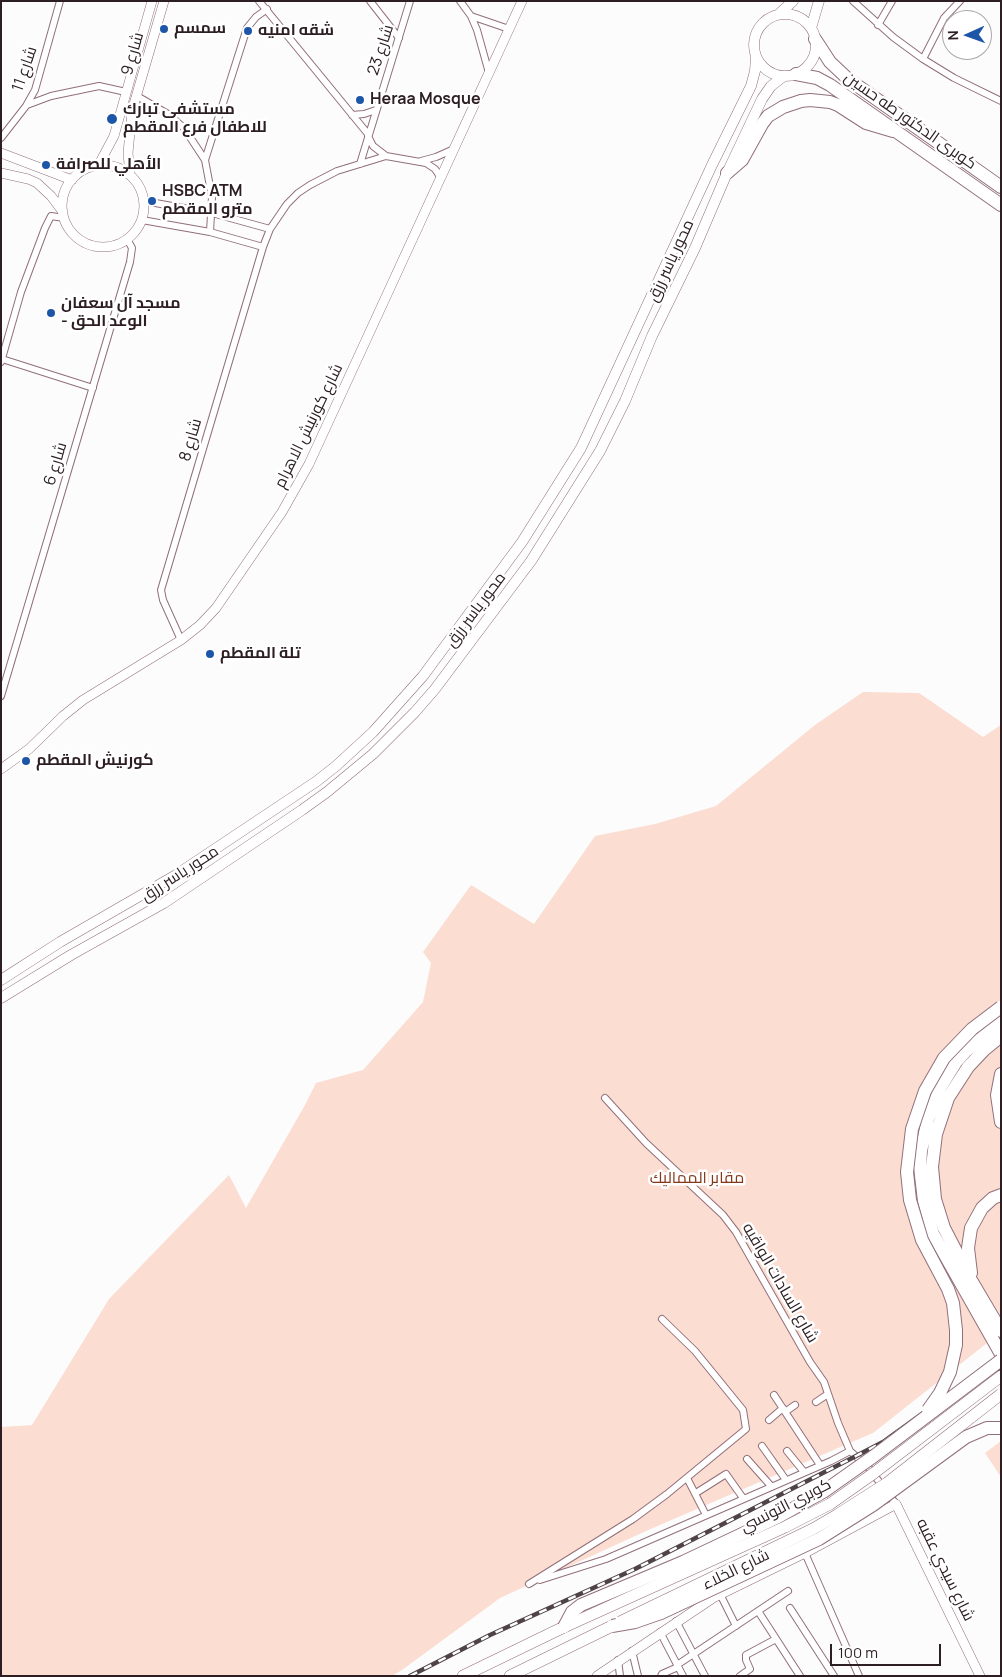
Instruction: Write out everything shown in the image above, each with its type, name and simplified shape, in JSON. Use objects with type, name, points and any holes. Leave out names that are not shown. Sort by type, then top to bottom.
[{"type":"highway","name":"كوبرى الدكتور طه حسين","points":[[813,34],[830,62],[848,79],[1001,187]]},
{"type":"highway","name":"كوبرى الدكتور طه حسين","points":[[790,75],[817,78],[830,85],[1001,205]]},
{"type":"highway","points":[[727,173],[742,160],[768,116],[783,107],[801,101],[830,102],[866,123],[898,132]]},
{"type":"highway","points":[[912,1427],[934,1402],[947,1380],[956,1345],[956,1330],[953,1303],[948,1289],[922,1240],[912,1208],[908,1172],[912,1129],[925,1091],[944,1058],[972,1029],[1001,1007]]},
{"type":"highway","points":[[1001,1022],[978,1040],[956,1062],[933,1103],[924,1135],[920,1167],[924,1201],[934,1234],[1001,1354]]},
{"type":"highway","points":[[1001,1036],[976,1058],[954,1087],[943,1110],[934,1145],[932,1178],[938,1210],[948,1237],[1001,1331]]},
{"type":"highway","points":[[1001,1074],[997,1103],[1001,1122]]},
{"type":"highway","points":[[971,1280],[968,1248],[971,1228],[982,1208],[993,1198],[1001,1195]]},
{"type":"highway","points":[[564,1627],[572,1612],[581,1605],[683,1562],[798,1507],[846,1476],[1001,1360]]},
{"type":"highway","name":"كوبري التونسي","points":[[463,1676],[564,1627],[785,1528],[830,1504],[874,1473],[1001,1376]]},
{"type":"highway","name":"كوبري التونسي","points":[[510,1676],[813,1529],[887,1483],[1001,1394]]},
{"type":"highway","points":[[612,1626],[635,1622],[661,1613],[819,1539],[873,1505],[966,1437],[987,1428],[1001,1428]]},
{"type":"main road","points":[[793,1],[779,14],[768,19],[759,27],[754,38],[756,56],[767,70],[790,75],[810,62],[815,51],[813,34],[819,1]]},
{"type":"main road","points":[[779,14],[797,16],[813,34]]},
{"type":"main road","name":"محور ياسر رزق","points":[[1,980],[60,942],[176,875],[317,781],[373,732],[423,676],[522,542],[581,448],[751,86],[756,56]]},
{"type":"main road","name":"محور ياسر رزق","points":[[1,998],[57,963],[186,889],[302,810],[358,767],[415,712],[454,666],[531,561],[600,452],[766,92],[771,86],[790,75]]},
{"type":"street","name":"شارع 11","points":[[1,138],[26,106],[38,82],[60,1]]},
{"type":"street","name":"شارع 9","points":[[98,166],[111,144],[152,1]]},
{"type":"street","name":"شارع 9","points":[[130,175],[128,153],[132,112],[164,1]]},
{"type":"street","points":[[260,1],[368,135],[373,146],[386,156],[420,161],[431,165],[441,178]]},
{"type":"street","points":[[370,1],[399,38]]},
{"type":"street","name":"شارع 23","points":[[360,164],[410,1]]},
{"type":"street","points":[[460,1],[471,16],[482,44],[489,73]]},
{"type":"street","name":"شارع كورنيش الاهرام","points":[[1,769],[29,749],[63,716],[83,700],[181,640],[200,625],[216,608],[296,488],[309,464],[522,1]]},
{"type":"street","points":[[853,1],[878,25],[922,58],[954,78],[1001,101]]},
{"type":"street","points":[[878,25],[892,1]]},
{"type":"street","points":[[922,58],[944,18],[960,1]]},
{"type":"street","points":[[205,160],[247,28],[256,17],[267,9]]},
{"type":"street","points":[[471,16],[509,29]]},
{"type":"street","points":[[26,106],[51,96],[99,86],[126,92]]},
{"type":"street","points":[[137,96],[168,114],[184,128],[205,160],[211,189],[212,213],[210,232]]},
{"type":"street","points":[[352,115],[376,110]]},
{"type":"street","points":[[420,161],[436,157],[454,149]]},
{"type":"street","points":[[1,153],[72,180]]},
{"type":"street","name":"شارع 8","points":[[181,640],[163,600],[161,590],[270,229],[287,204],[298,193],[323,177],[386,156]]},
{"type":"street","points":[[105,165],[118,168],[130,175],[138,184],[144,201],[142,220],[128,239],[113,246],[98,247],[90,245],[77,237],[67,225],[64,215],[63,198],[72,180],[86,169],[105,165]]},
{"type":"street","points":[[1,172],[37,183],[51,196],[64,215]]},
{"type":"street","points":[[144,201],[212,213],[270,229]]},
{"type":"street","points":[[64,215],[51,216],[45,228],[20,292],[2,361],[93,388]]},
{"type":"street","points":[[142,220],[210,232],[263,247]]},
{"type":"street","name":"شارع 6","points":[[1,696],[130,262],[132,248],[128,239]]},
{"type":"street","name":"شارع السادات الواقيه","points":[[605,1098],[636,1133],[723,1215],[736,1232],[810,1362],[824,1382],[838,1423],[850,1450],[868,1467],[896,1504]]},
{"type":"street","points":[[662,1319],[695,1351],[743,1410],[747,1426],[745,1431],[633,1519],[529,1584],[606,1559],[850,1450]]},
{"type":"street","points":[[816,1402],[828,1394]]},
{"type":"street","points":[[774,1395],[820,1465]]},
{"type":"street","points":[[768,1420],[784,1410],[795,1406]]},
{"type":"street","points":[[762,1446],[786,1480]]},
{"type":"street","points":[[787,1451],[804,1472]]},
{"type":"street","points":[[747,1459],[771,1486]]},
{"type":"street","points":[[696,1493],[726,1474],[743,1498]]},
{"type":"street","points":[[687,1478],[706,1515]]},
{"type":"street","name":"شارع الخلاء","points":[[597,1676],[676,1621],[720,1594],[805,1553],[896,1504]]},
{"type":"street","name":"شارع سيدي عقبه","points":[[896,1504],[980,1676]]},
{"type":"street","points":[[805,1553],[856,1674]]},
{"type":"street","points":[[661,1676],[788,1591]]},
{"type":"street","points":[[720,1594],[736,1626]]},
{"type":"street","points":[[790,1608],[834,1676]]},
{"type":"street","points":[[758,1611],[800,1676]]},
{"type":"street","points":[[676,1621],[705,1676]]},
{"type":"street","points":[[660,1632],[683,1676]]},
{"type":"street","points":[[740,1676],[750,1669],[746,1655],[776,1639]]},
{"type":"street","points":[[632,1651],[638,1676]]},
{"type":"street","points":[[618,1660],[620,1676]]},
{"type":"green space","name":"مقابر المماليك","points":[[863,692],[919,693],[983,737],[1001,725],[1001,1332],[873,1433],[646,1531],[500,1598],[392,1676],[1,1676],[1,1427],[32,1425],[109,1299],[229,1175],[246,1208],[316,1083],[363,1070],[423,1002],[431,963],[423,952],[471,885],[534,924],[595,836],[655,824],[716,806],[815,725]]},
{"type":"green space","points":[[1001,1441],[1001,1477],[985,1453]]},
{"type":"railway","points":[[410,1676],[490,1635],[635,1569],[856,1456],[883,1442],[976,1375],[1001,1370]]},
{"type":"place","name":"سمسم","points":[[164,29]]},
{"type":"place","name":"شقه امنيه","points":[[248,31]]},
{"type":"place","name":"Heraa Mosque","points":[[360,100]]},
{"type":"place","name":"مستشفى تبارك للاطفال فرع المقطم","points":[[112,119]]},
{"type":"place","name":"الأهلي للصرافة","points":[[46,165]]},
{"type":"place","name":"HSBC ATM مترو المقطم","points":[[152,201]]},
{"type":"place","name":"مسجد آل سعفان - الوعد الحق","points":[[51,313]]},
{"type":"place","name":"تلة المقطم","points":[[210,654]]},
{"type":"place","name":"كورنيش المقطم","points":[[26,761]]}]
